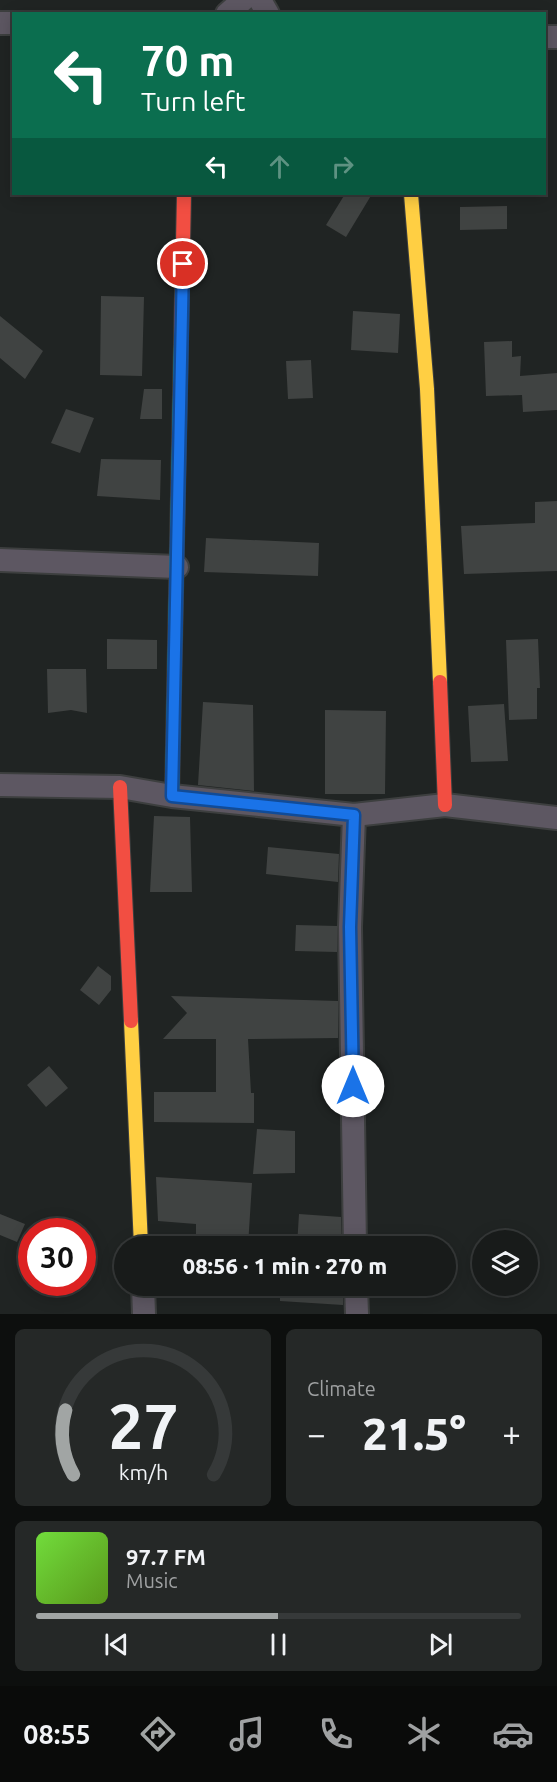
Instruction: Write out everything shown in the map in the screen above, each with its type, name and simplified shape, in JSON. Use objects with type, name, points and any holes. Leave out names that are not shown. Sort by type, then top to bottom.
[{"type":"street","points":[[229,12],[243,0]]},
{"type":"street","points":[[172,796],[184,195]]},
{"type":"street","points":[[411,195],[426,389],[445,805]]},
{"type":"street","points":[[0,560],[177,567]]},
{"type":"street","points":[[0,785],[120,787],[172,796],[354,815],[445,805],[557,818]]},
{"type":"street","points":[[120,787],[141,1236]]},
{"type":"street","points":[[354,815],[350,927],[355,1236]]},
{"type":"street","points":[[143,1296],[144,1314]]},
{"type":"street","points":[[356,1296],[357,1314]]},
{"type":"building","points":[[344,195],[371,195],[346,237],[326,225]]},
{"type":"building","points":[[507,206],[507,229],[460,230],[460,207]]},
{"type":"building","points":[[101,296],[144,297],[142,376],[100,375]]},
{"type":"building","points":[[353,311],[400,314],[398,353],[351,350]]},
{"type":"building","points":[[0,316],[43,351],[25,379],[0,358]]},
{"type":"building","points":[[512,341],[512,357],[521,356],[520,376],[557,373],[557,410],[523,412],[522,395],[486,396],[484,342]]},
{"type":"building","points":[[311,360],[313,398],[288,399],[286,361]]},
{"type":"building","points":[[144,389],[162,389],[162,419],[140,419]]},
{"type":"building","points":[[66,409],[94,418],[80,453],[51,443]]},
{"type":"building","points":[[101,459],[161,460],[160,500],[97,496]]},
{"type":"building","points":[[557,501],[557,571],[464,574],[461,526],[535,523],[535,502]]},
{"type":"building","points":[[206,538],[319,543],[318,576],[204,572]]},
{"type":"building","points":[[107,639],[157,640],[157,669],[107,669]]},
{"type":"building","points":[[538,639],[540,688],[537,688],[537,719],[509,720],[506,640]]},
{"type":"building","points":[[47,669],[86,669],[87,713],[71,710],[48,713]]},
{"type":"building","points":[[203,702],[253,705],[254,791],[198,785]]},
{"type":"building","points":[[504,704],[508,761],[471,762],[468,706]]},
{"type":"building","points":[[325,710],[386,711],[385,794],[325,794]]},
{"type":"building","points":[[154,816],[190,817],[192,892],[150,892]]},
{"type":"building","points":[[268,847],[339,854],[338,882],[266,874]]},
{"type":"building","points":[[296,925],[337,926],[337,952],[295,951]]},
{"type":"building","points":[[98,966],[111,976],[111,990],[99,1005],[80,990]]},
{"type":"building","points":[[171,996],[338,1001],[338,1038],[248,1039],[251,1093],[254,1093],[254,1123],[154,1122],[154,1092],[216,1092],[216,1039],[163,1039],[187,1013]]},
{"type":"building","points":[[49,1066],[68,1088],[46,1107],[27,1085]]},
{"type":"building","points":[[257,1129],[295,1131],[295,1173],[253,1174]]},
{"type":"building","points":[[156,1177],[252,1183],[249,1236],[196,1236],[196,1224],[158,1221]]},
{"type":"building","points":[[0,1214],[18,1221],[17,1242],[0,1235]]},
{"type":"building","points":[[299,1214],[341,1217],[342,1236],[298,1236]]},
{"type":"building","points":[[280,1296],[343,1296],[343,1305],[280,1301]]},
{"type":"traffic: fast","points":[[172,796],[181,344]]},
{"type":"traffic: slow","points":[[411,195],[427,389],[440,682]]},
{"type":"traffic: slow","points":[[131,1021],[141,1236]]},
{"type":"traffic: jam","points":[[181,344],[184,195]]},
{"type":"traffic: jam","points":[[440,682],[445,805]]},
{"type":"traffic: jam","points":[[120,787],[131,1021]]},
{"type":"route","points":[[183,264],[172,796],[354,815],[350,927],[353,1086]]}]
